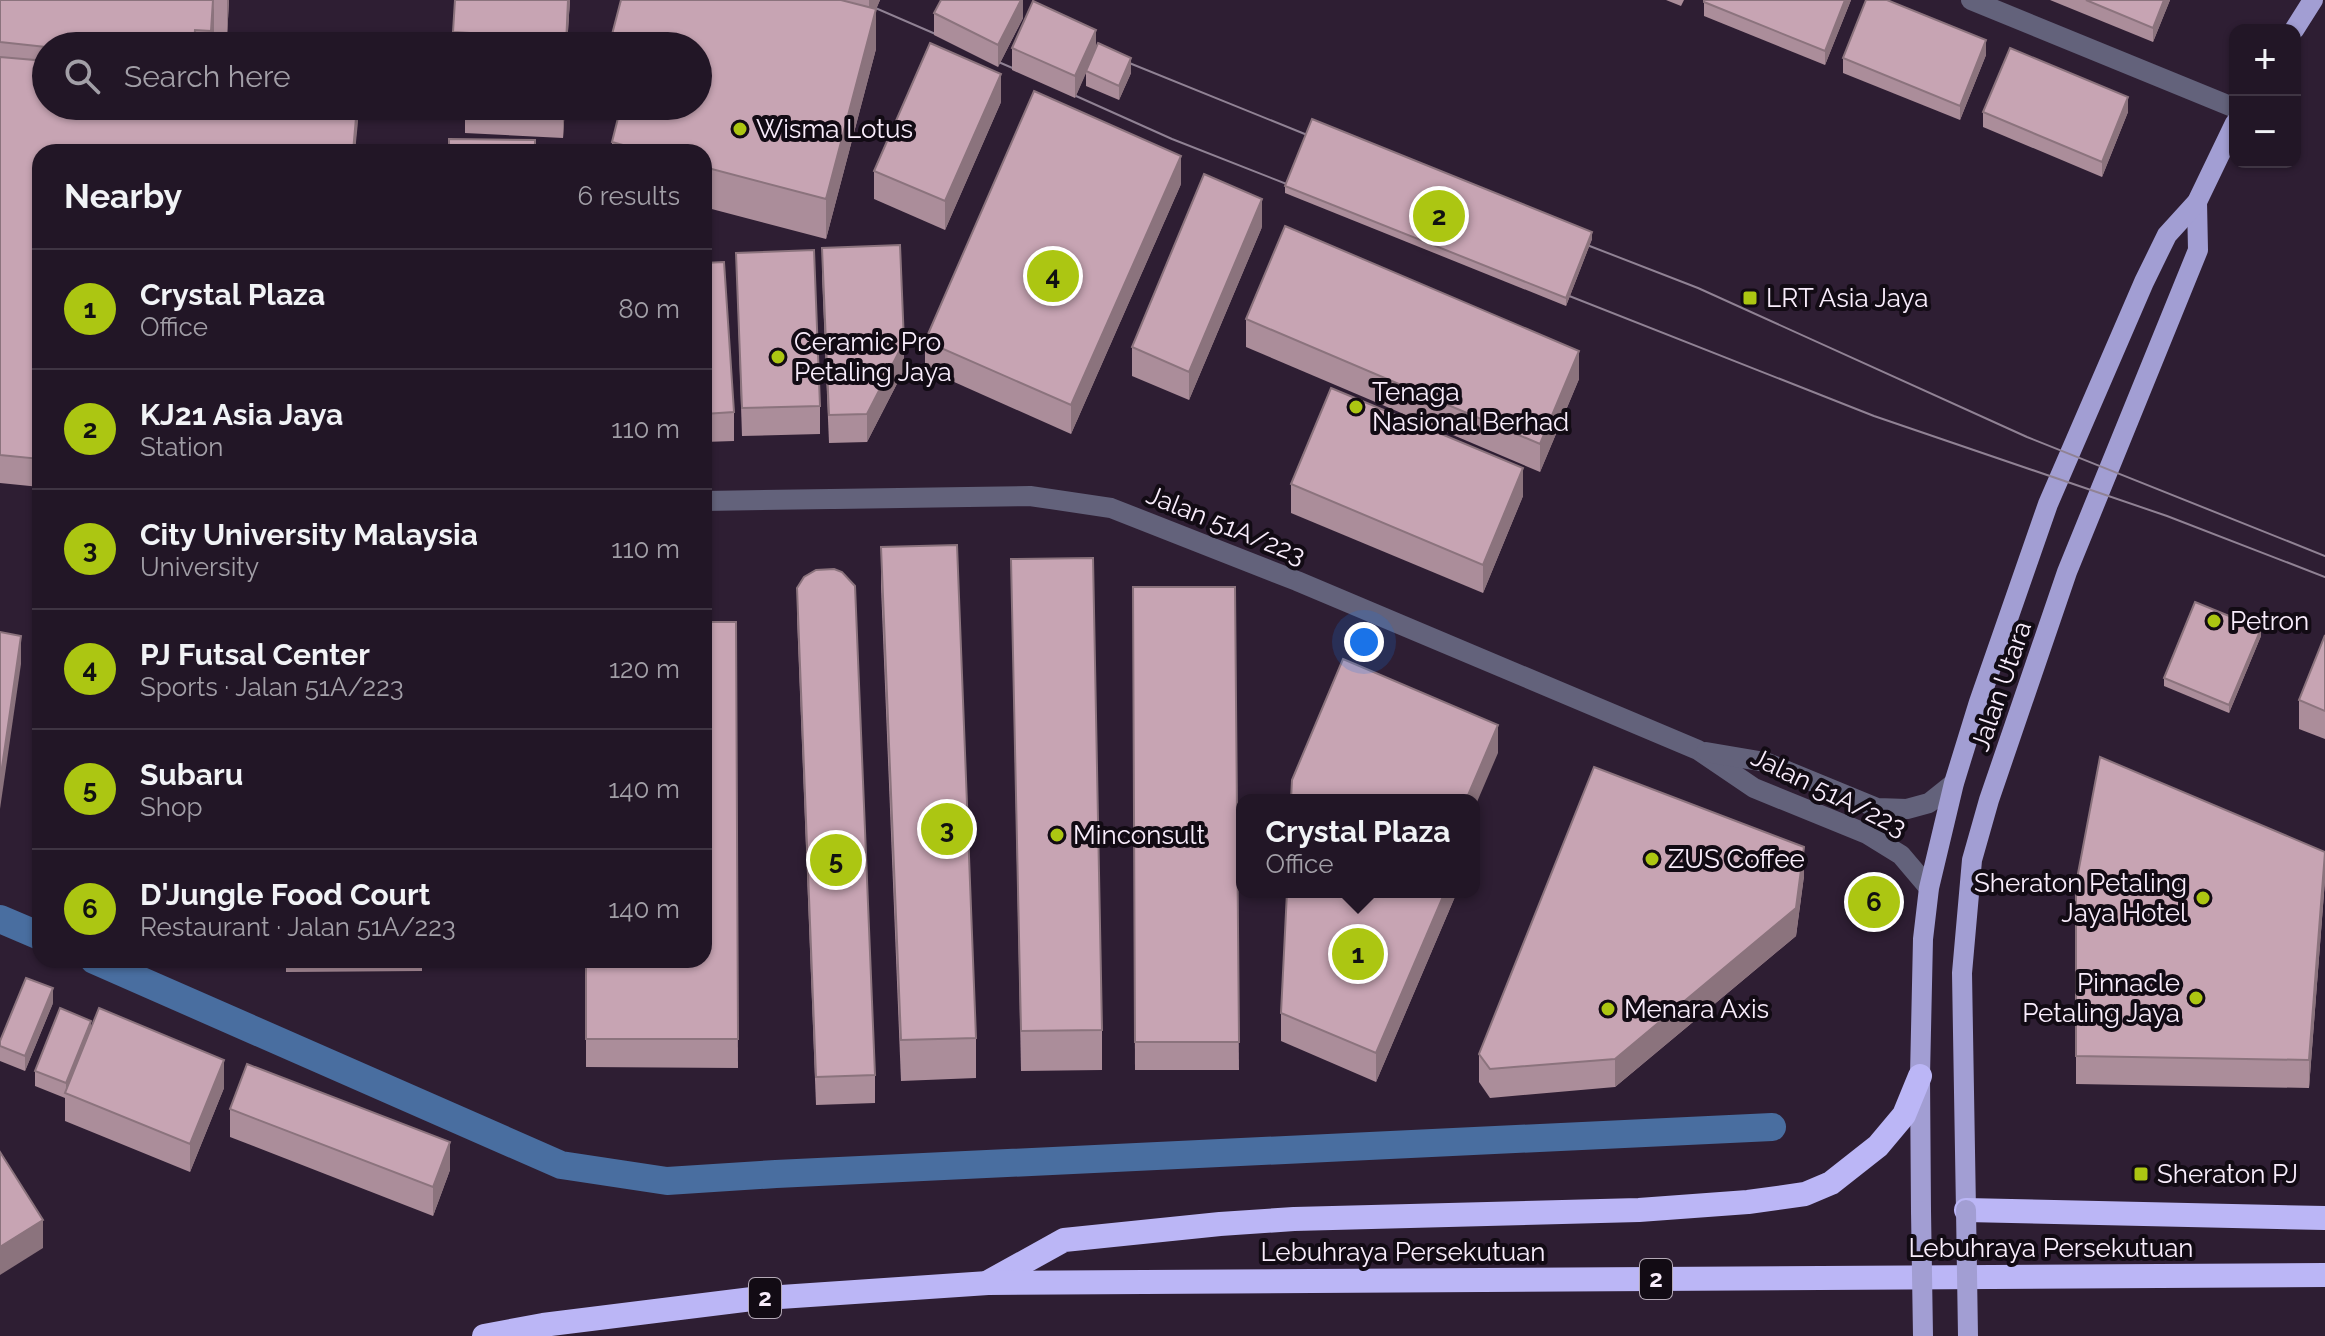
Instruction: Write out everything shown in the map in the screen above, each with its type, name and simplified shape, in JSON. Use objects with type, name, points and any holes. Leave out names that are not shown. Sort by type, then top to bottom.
[{"type":"highway","points":[[988,1283],[1064,1240],[1294,1219],[1639,1210],[1748,1202],[1805,1194],[1831,1183],[1878,1146],[1904,1115],[1920,1076]]},
{"type":"highway","points":[[1966,1210],[2325,1218]]},
{"type":"highway","name":"Lebuhraya Persekutuan","points":[[484,1336],[543,1325],[752,1299],[988,1283],[2325,1275]]},
{"type":"main road","points":[[2298,24],[2313,0]]},
{"type":"main road","name":"Jalan Utara","points":[[1923,1336],[1920,1076],[1923,939],[1929,888],[1954,783],[2048,504],[2167,235],[2197,202],[2229,135]]},
{"type":"main road","name":"Jalan Utara","points":[[1968,1336],[1962,973],[1972,860],[1989,800],[2067,572],[2198,250],[2197,202]]},
{"type":"street","points":[[1971,0],[2229,106]]},
{"type":"street","name":"Jalan 51A/223","points":[[712,501],[1030,496],[1111,508],[1297,581],[1698,750],[1754,788],[1867,834],[1901,855],[1929,888]]},
{"type":"street","name":"Jalan 51A/223","points":[[1698,750],[1765,762],[1877,808],[1907,809],[1929,803],[1954,783]]},
{"type":"building","points":[[0,0],[213,0],[211,31],[32,32],[32,45],[0,42]]},
{"type":"building","points":[[455,0],[568,0],[567,32],[453,32]]},
{"type":"building","name":"Wisma Lotus","points":[[621,0],[841,0],[876,9],[826,199],[712,169],[712,144],[612,142],[618,120],[712,120],[712,32],[613,32]]},
{"type":"building","points":[[941,0],[1021,0],[998,45],[934,13]]},
{"type":"building","points":[[1704,0],[1845,0],[1825,51]]},
{"type":"building","points":[[1866,0],[1887,0],[1986,40],[1960,106],[1843,58]]},
{"type":"building","points":[[2086,0],[2164,0],[2153,28]]},
{"type":"building","points":[[1033,1],[1096,30],[1075,76],[1012,48]]},
{"type":"building","points":[[930,43],[1001,74],[945,201],[874,171]]},
{"type":"building","points":[[1098,43],[1131,58],[1119,86],[1086,71]]},
{"type":"building","points":[[2010,48],[2128,97],[2102,162],[1983,112]]},
{"type":"building","points":[[0,57],[32,60],[32,120],[356,120],[354,144],[32,144],[32,458],[0,455]]},
{"type":"building","points":[[1034,91],[1181,156],[1071,405],[925,341]]},
{"type":"building","points":[[1312,119],[1592,232],[1566,298],[1285,186]]},
{"type":"building","points":[[449,139],[535,140],[535,144],[449,144]]},
{"type":"building","points":[[1204,174],[1262,199],[1189,372],[1132,347]]},
{"type":"building","points":[[1285,226],[1579,351],[1540,444],[1246,319]]},
{"type":"building","points":[[900,245],[904,342],[867,414],[829,415],[822,248]]},
{"type":"building","name":"Ceramic Pro Petaling Jaya","points":[[814,250],[820,406],[742,408],[736,253]]},
{"type":"building","points":[[724,262],[734,412],[712,413],[712,263]]},
{"type":"building","points":[[1331,388],[1523,468],[1483,565],[1291,484]]},
{"type":"building","points":[[957,545],[976,1038],[901,1040],[881,547]]},
{"type":"building","name":"Minconsult","points":[[1093,558],[1102,1030],[1021,1031],[1011,559]]},
{"type":"building","points":[[816,570],[842,572],[855,586],[875,1075],[816,1077],[797,588],[804,577]]},
{"type":"building","points":[[1133,587],[1235,587],[1239,1042],[1135,1042]]},
{"type":"building","points":[[2195,602],[2261,629],[2229,705],[2164,678]]},
{"type":"building","points":[[712,622],[736,622],[738,1039],[586,1039],[586,968],[712,968]]},
{"type":"building","points":[[0,632],[21,636],[0,781]]},
{"type":"building","points":[[2325,635],[2325,711],[2299,700]]},
{"type":"building","points":[[1343,659],[1498,725],[1469,794],[1291,794],[1292,780]]},
{"type":"building","name":"Pinnacle Petaling Jaya","points":[[2100,757],[2325,852],[2309,1060],[2076,1056],[2076,884]]},
{"type":"building","name":"Menara Axis","points":[[1594,767],[1804,847],[1796,908],[1615,1059],[1490,1069],[1479,1054]]},
{"type":"building","points":[[1287,898],[1442,898],[1376,1053],[1281,1013]]},
{"type":"building","points":[[26,978],[53,988],[25,1056],[0,1046],[0,1041]]},
{"type":"building","points":[[60,1008],[91,1021],[66,1083],[35,1071]]},
{"type":"building","points":[[99,1008],[224,1060],[190,1144],[65,1093]]},
{"type":"building","points":[[247,1064],[450,1142],[433,1187],[230,1109]]},
{"type":"building","points":[[0,1152],[43,1220],[0,1247]]},
{"type":"waterway","points":[[0,919],[32,933]]},
{"type":"waterway","points":[[112,968],[561,1165],[667,1181],[1772,1127]]},
{"type":"tram line","points":[[857,0],[954,42]]},
{"type":"tram line","points":[[980,54],[1031,76]]},
{"type":"tram line","points":[[1112,56],[1327,143]]},
{"type":"tram line","points":[[1056,87],[1172,139],[1307,192]]},
{"type":"tram line","points":[[1569,238],[1698,288],[2027,437],[2325,556]]},
{"type":"tram line","points":[[1549,288],[1874,416],[2167,516],[2325,577]]},
{"type":"place","name":"Wisma Lotus","points":[[740,129]]},
{"type":"place","name":"KJ21 Asia Jaya","points":[[1439,216]]},
{"type":"place","name":"PJ Futsal Center","points":[[1053,276]]},
{"type":"place","name":"LRT Asia Jaya","points":[[1750,298]]},
{"type":"place","name":"Ceramic Pro Petaling Jaya","points":[[778,357]]},
{"type":"place","name":"Tenaga Nasional Berhad","points":[[1356,407]]},
{"type":"place","name":"Petron","points":[[2214,621]]},
{"type":"place","name":"City University Malaysia","points":[[947,829]]},
{"type":"place","name":"Minconsult","points":[[1057,835]]},
{"type":"place","name":"ZUS Coffee","points":[[1652,859]]},
{"type":"place","name":"Subaru","points":[[836,860]]},
{"type":"place","name":"Sheraton Petaling Jaya Hotel","points":[[2203,898]]},
{"type":"place","name":"D'Jungle Food Court","points":[[1874,902]]},
{"type":"place","name":"Crystal Plaza","points":[[1358,954]]},
{"type":"place","name":"Pinnacle Petaling Jaya","points":[[2196,998]]},
{"type":"place","name":"Menara Axis","points":[[1608,1009]]},
{"type":"place","name":"Sheraton PJ","points":[[2141,1174]]}]
